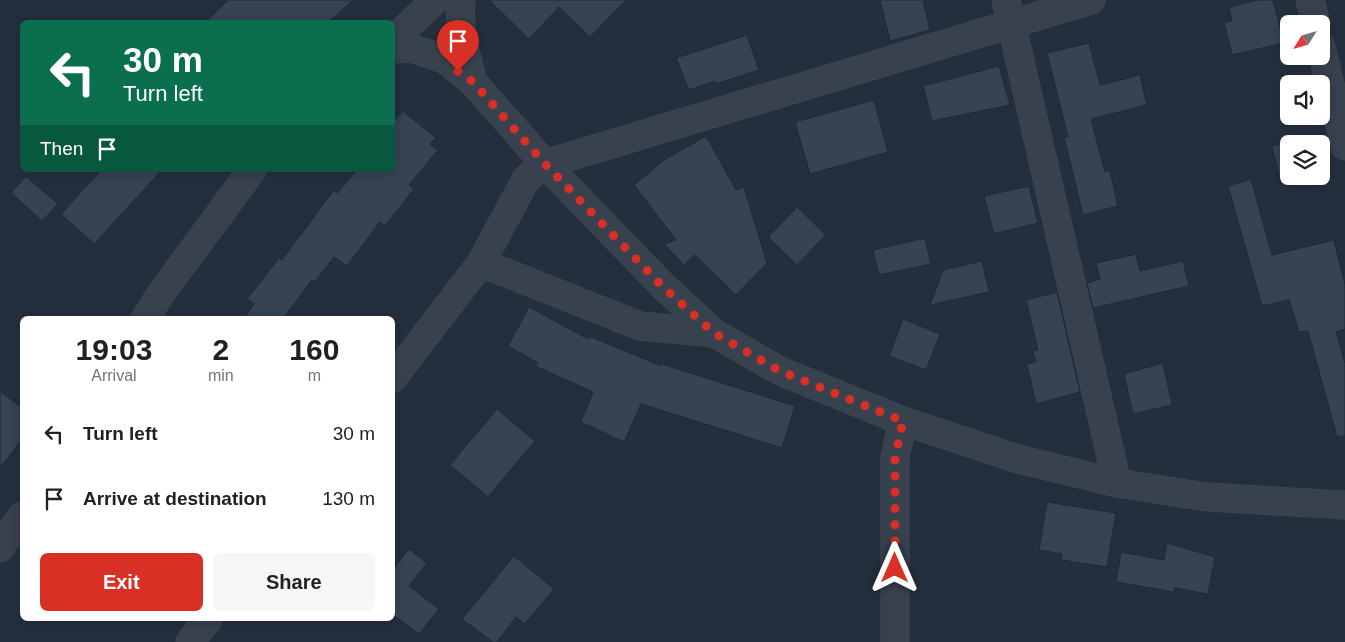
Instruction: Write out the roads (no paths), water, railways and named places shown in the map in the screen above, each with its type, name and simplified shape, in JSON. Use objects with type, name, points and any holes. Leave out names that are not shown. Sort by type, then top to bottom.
[{"type":"street","points":[[395,38],[435,0]]},
{"type":"street","points":[[461,0],[459,16],[473,82]]},
{"type":"street","points":[[395,374],[481,263],[526,179],[545,164],[1009,12],[1092,0]]},
{"type":"street","points":[[1310,0],[1314,15]]},
{"type":"street","points":[[1009,12],[1117,483]]},
{"type":"street","points":[[395,50],[411,48],[444,59],[473,82],[545,164],[662,286],[714,333],[780,371],[903,421],[1018,459],[1117,483],[1207,497],[1345,505]]},
{"type":"street","points":[[1325,65],[1345,146]]},
{"type":"street","points":[[147,316],[162,292],[251,172]]},
{"type":"street","points":[[481,263],[640,326],[714,333]]},
{"type":"street","points":[[895,642],[895,458],[903,421]]},
{"type":"street","points":[[0,548],[20,519]]},
{"type":"street","points":[[190,642],[206,621]]}]
